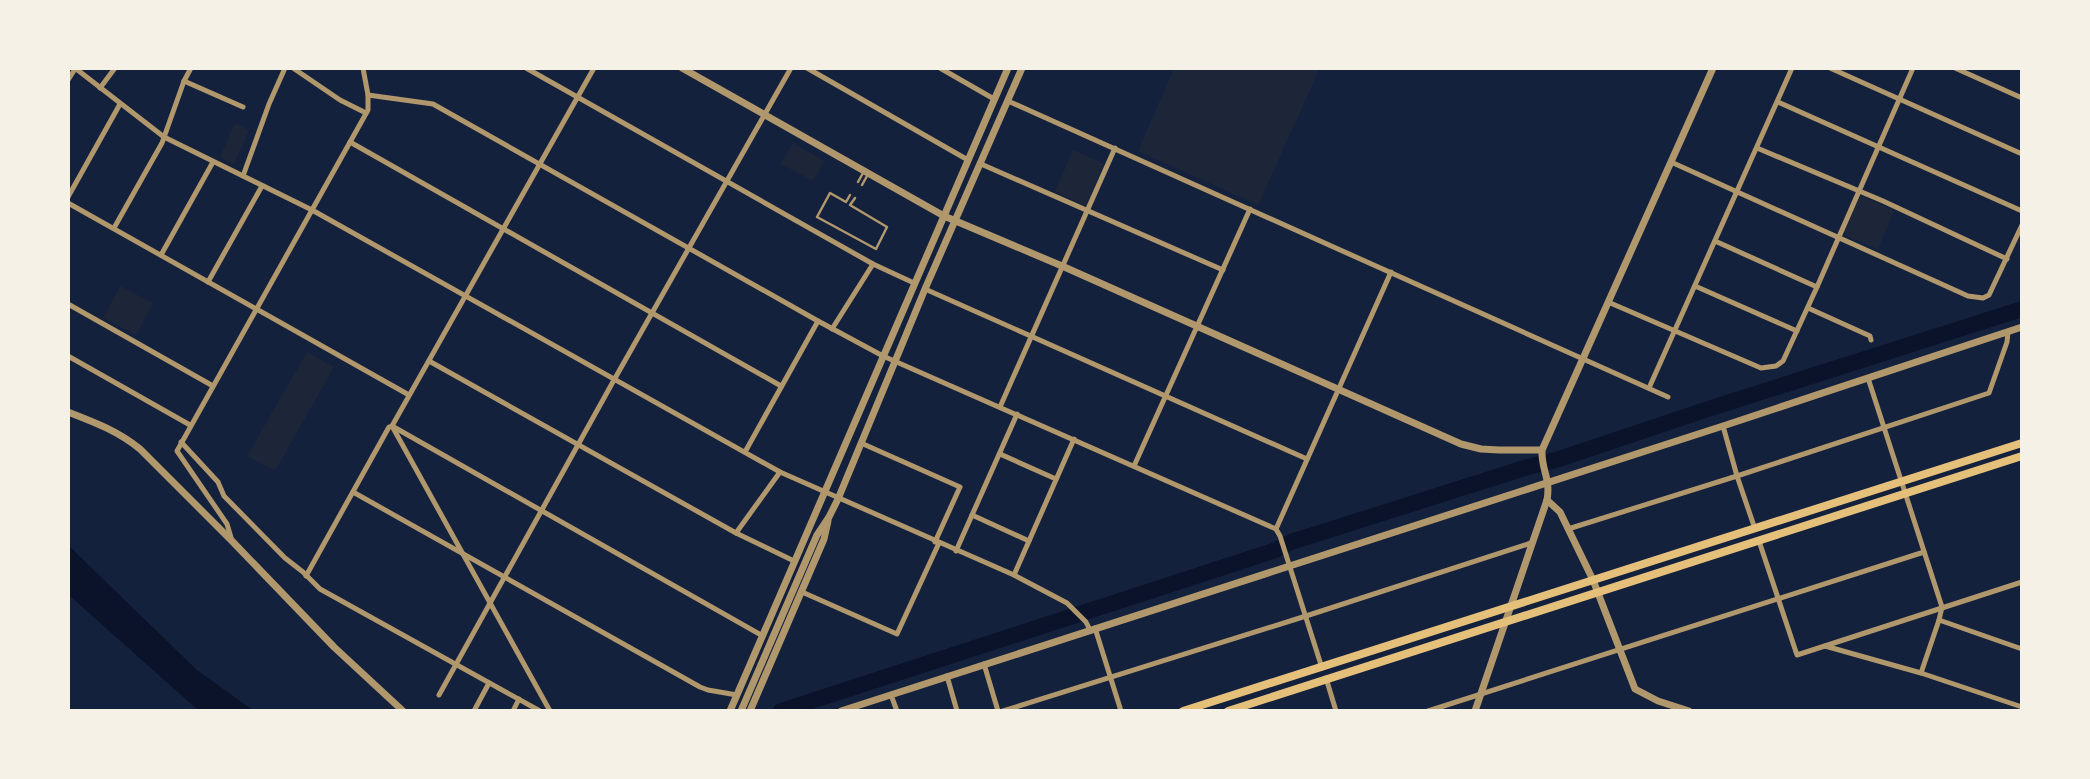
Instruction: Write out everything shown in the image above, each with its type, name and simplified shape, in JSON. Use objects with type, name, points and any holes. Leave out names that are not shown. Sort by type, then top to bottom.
[{"type":"main road","points":[[1183,711],[2022,443]]},
{"type":"main road","points":[[1228,711],[2022,456]]},
{"type":"street","points":[[68,80],[75,68],[164,137],[312,210],[780,472],[1013,576],[1069,605],[1093,629],[1121,711]]},
{"type":"street","points":[[100,88],[115,68]]},
{"type":"street","points":[[114,228],[164,137],[191,68]]},
{"type":"street","points":[[243,176],[285,68]]},
{"type":"street","points":[[293,68],[340,100],[366,113]]},
{"type":"street","points":[[232,541],[227,524],[177,451],[366,113],[368,95],[363,68]]},
{"type":"street","points":[[526,68],[873,264],[914,284]]},
{"type":"street","points":[[306,576],[594,68]]},
{"type":"street","points":[[682,68],[944,216],[1461,444],[1490,449],[1542,450]]},
{"type":"street","points":[[439,695],[791,68]]},
{"type":"street","points":[[807,68],[968,160]]},
{"type":"street","points":[[940,68],[994,99]]},
{"type":"street","points":[[730,711],[1008,68]]},
{"type":"street","points":[[741,711],[817,535],[838,499],[925,289],[1022,68]]},
{"type":"street","points":[[1475,711],[1546,500],[1547,478],[1541,459],[1542,450],[1713,68]]},
{"type":"street","points":[[1649,388],[1792,68]]},
{"type":"street","points":[[1830,68],[2022,154]]},
{"type":"street","points":[[1608,302],[1761,369],[1776,366],[1783,361],[1913,68]]},
{"type":"street","points":[[1955,68],[2022,98]]},
{"type":"street","points":[[184,81],[243,107]]},
{"type":"street","points":[[368,95],[433,104],[883,356],[1276,529],[1322,668]]},
{"type":"street","points":[[1008,101],[1668,397]]},
{"type":"street","points":[[1778,102],[2022,211]]},
{"type":"street","points":[[68,196],[120,104]]},
{"type":"street","points":[[350,142],[781,386]]},
{"type":"street","points":[[1000,407],[1115,148]]},
{"type":"street","points":[[1758,148],[2007,259]]},
{"type":"street","points":[[161,255],[213,162]]},
{"type":"street","points":[[1671,162],[1968,296],[1983,298],[1989,295],[2022,225]]},
{"type":"street","points":[[981,164],[1223,270]]},
{"type":"street","points":[[208,282],[262,186]]},
{"type":"street","points":[[68,202],[409,395]]},
{"type":"street","points":[[1134,466],[1250,209]]},
{"type":"street","points":[[1715,241],[1817,287]]},
{"type":"street","points":[[832,329],[873,264]]},
{"type":"street","points":[[1276,529],[1391,272]]},
{"type":"street","points":[[1695,286],[1797,331]]},
{"type":"street","points":[[925,289],[1307,459]]},
{"type":"street","points":[[68,304],[212,386]]},
{"type":"street","points":[[1808,308],[1870,336],[1871,340]]},
{"type":"street","points":[[745,452],[818,321]]},
{"type":"street","points":[[841,711],[1288,562],[1547,478],[1723,426],[2022,327]]},
{"type":"street","points":[[1568,529],[1989,394],[2008,332]]},
{"type":"street","points":[[68,356],[190,425]]},
{"type":"street","points":[[429,361],[736,533],[794,561]]},
{"type":"street","points":[[1868,378],[1942,607],[1921,673]]},
{"type":"street","points":[[68,412],[127,438],[401,711]]},
{"type":"street","points":[[956,551],[1017,414]]},
{"type":"street","points":[[392,426],[763,636]]},
{"type":"street","points":[[392,426],[550,711]]},
{"type":"street","points":[[1723,426],[1755,528]]},
{"type":"street","points":[[1013,576],[1074,439]]},
{"type":"street","points":[[181,442],[218,482],[224,496],[320,589],[540,711]]},
{"type":"street","points":[[802,592],[897,634],[960,487],[860,443]]},
{"type":"street","points":[[1000,454],[1056,479]]},
{"type":"street","points":[[736,533],[780,472]]},
{"type":"street","points":[[353,492],[701,687],[737,695]]},
{"type":"street","points":[[1546,500],[1560,512],[1593,580],[1635,689],[1658,701],[1689,711]]},
{"type":"street","points":[[972,515],[1028,541]]},
{"type":"street","points":[[750,711],[824,539],[829,517]]},
{"type":"street","points":[[1759,541],[1797,655],[2022,582]]},
{"type":"street","points":[[984,664],[1000,711],[1018,709],[1110,677],[1531,543]]},
{"type":"street","points":[[1428,711],[1924,552]]},
{"type":"street","points":[[1939,620],[2022,649]]},
{"type":"street","points":[[1825,646],[1921,673],[2022,707]]},
{"type":"street","points":[[947,676],[957,711]]},
{"type":"street","points":[[1326,678],[1336,711]]},
{"type":"street","points":[[475,709],[489,683]]},
{"type":"street","points":[[891,695],[897,711]]},
{"type":"street","points":[[513,711],[519,699]]},
{"type":"street","points":[[1655,711],[1658,701]]},
{"type":"lane","points":[[860,183],[866,172]]},
{"type":"lane","points":[[850,195],[846,202],[830,193],[817,216],[876,249],[887,227],[850,205],[855,198]]},
{"type":"shaded area","points":[[1174,68],[1320,68],[1258,205],[1138,151]]},
{"type":"shaded area","points":[[235,123],[249,130],[234,164],[220,157]]},
{"type":"shaded area","points":[[793,143],[824,161],[813,181],[781,164]]},
{"type":"shaded area","points":[[1073,150],[1104,164],[1086,206],[1055,192]]},
{"type":"shaded area","points":[[1864,197],[1894,211],[1878,249],[1846,236],[1844,229],[1859,198]]},
{"type":"shaded area","points":[[120,286],[153,303],[136,335],[103,318]]},
{"type":"shaded area","points":[[307,352],[334,367],[275,471],[247,456]]},
{"type":"shaded area","points":[[68,545],[197,670],[254,711],[199,711],[80,605],[68,594]]},
{"type":"waterway","points":[[781,711],[1276,550],[1291,542],[1556,460],[2022,309]]}]
